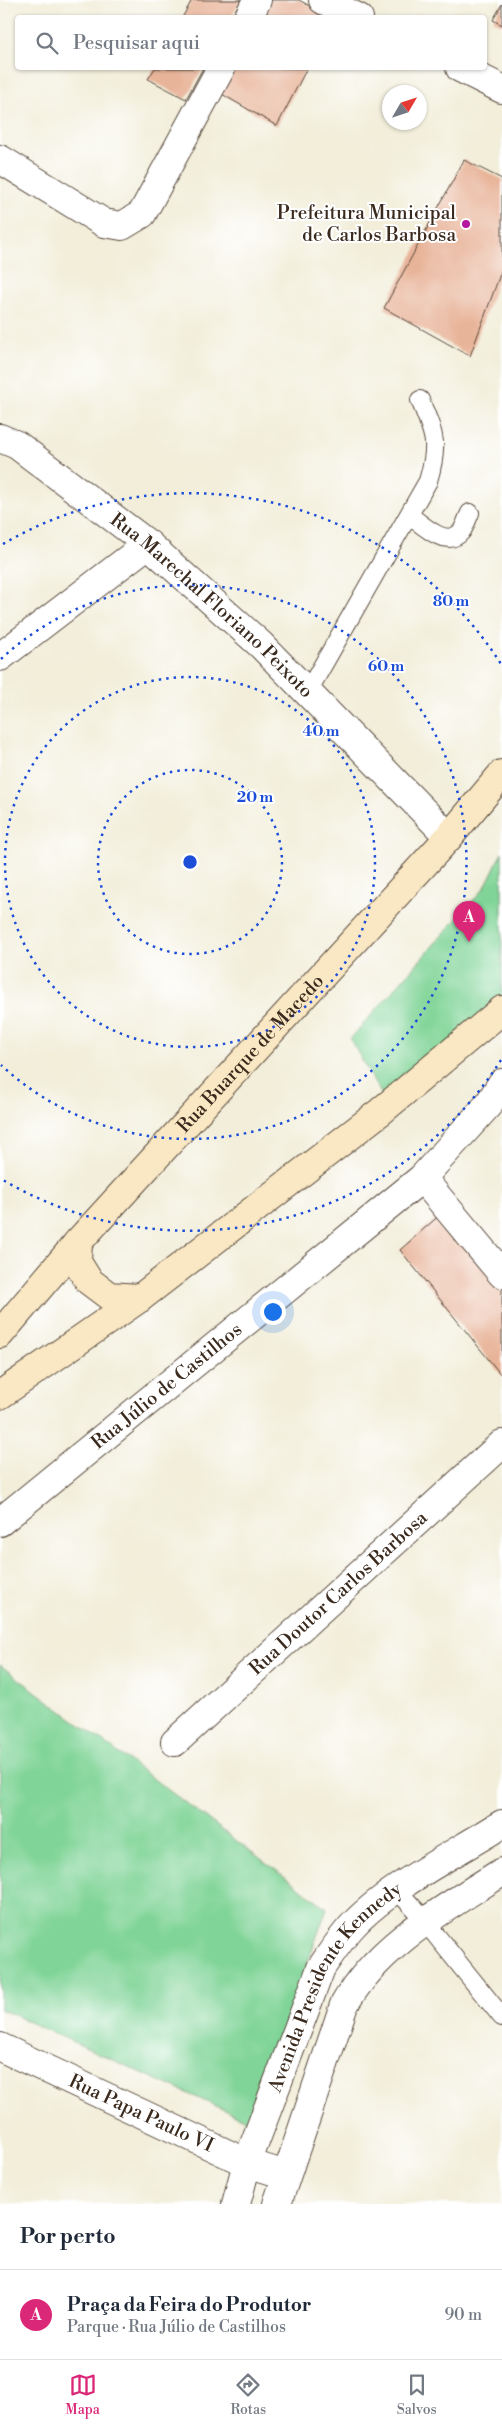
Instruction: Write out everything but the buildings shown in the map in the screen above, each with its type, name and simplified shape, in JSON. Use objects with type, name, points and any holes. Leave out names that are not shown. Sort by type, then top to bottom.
[{"type":"main road","name":"Rua Buarque de Macedo","points":[[0,1334],[78,1242],[449,837],[502,774]]},
{"type":"main road","points":[[0,1395],[140,1298],[380,1112],[502,1010]]},
{"type":"main road","points":[[78,1242],[77,1262],[89,1281],[109,1296],[140,1298]]},
{"type":"street","points":[[250,15],[257,0]]},
{"type":"street","points":[[323,0],[353,15]]},
{"type":"street","points":[[0,159],[104,223],[122,226],[142,214],[220,70]]},
{"type":"street","points":[[464,70],[502,89]]},
{"type":"street","name":"Rua Marechal Floriano Peixoto","points":[[0,438],[17,445],[148,544],[261,645],[449,837]]},
{"type":"street","points":[[0,657],[148,544]]},
{"type":"street","name":"Rua Júlio de Castilhos","points":[[0,1522],[422,1178],[488,1105],[502,1083]]},
{"type":"street","points":[[422,1178],[502,1274]]},
{"type":"street","name":"Rua Doutor Carlos Barbosa","points":[[175,1742],[502,1444]]},
{"type":"street","name":"Avenida Presidente Kennedy","points":[[236,2204],[247,2163],[321,1968],[339,1941],[357,1921],[397,1890],[502,1824]]},
{"type":"street","name":"Avenida Presidente Kennedy","points":[[277,2204],[344,2006],[355,1985],[374,1964],[425,1921],[502,1872]]},
{"type":"street","name":"Rua Papa Paulo VI","points":[[0,2047],[247,2163],[286,2175]]},
{"type":"lane","points":[[307,693],[428,482],[436,456],[433,430],[420,400]]},
{"type":"lane","points":[[408,515],[440,537],[450,538],[461,532],[470,514]]},
{"type":"lane","points":[[397,1890],[425,1921],[502,2017]]},
{"type":"green space","points":[[502,852],[502,997],[383,1097],[350,1039],[485,887]]},
{"type":"green space","points":[[0,1665],[327,1908],[251,2122],[0,2009]]},
{"type":"place","name":"Prefeitura Municipal de Carlos Barbosa","points":[[466,224]]},
{"type":"place","name":"Praça da Feira do Produtor","points":[[469,942]]}]
